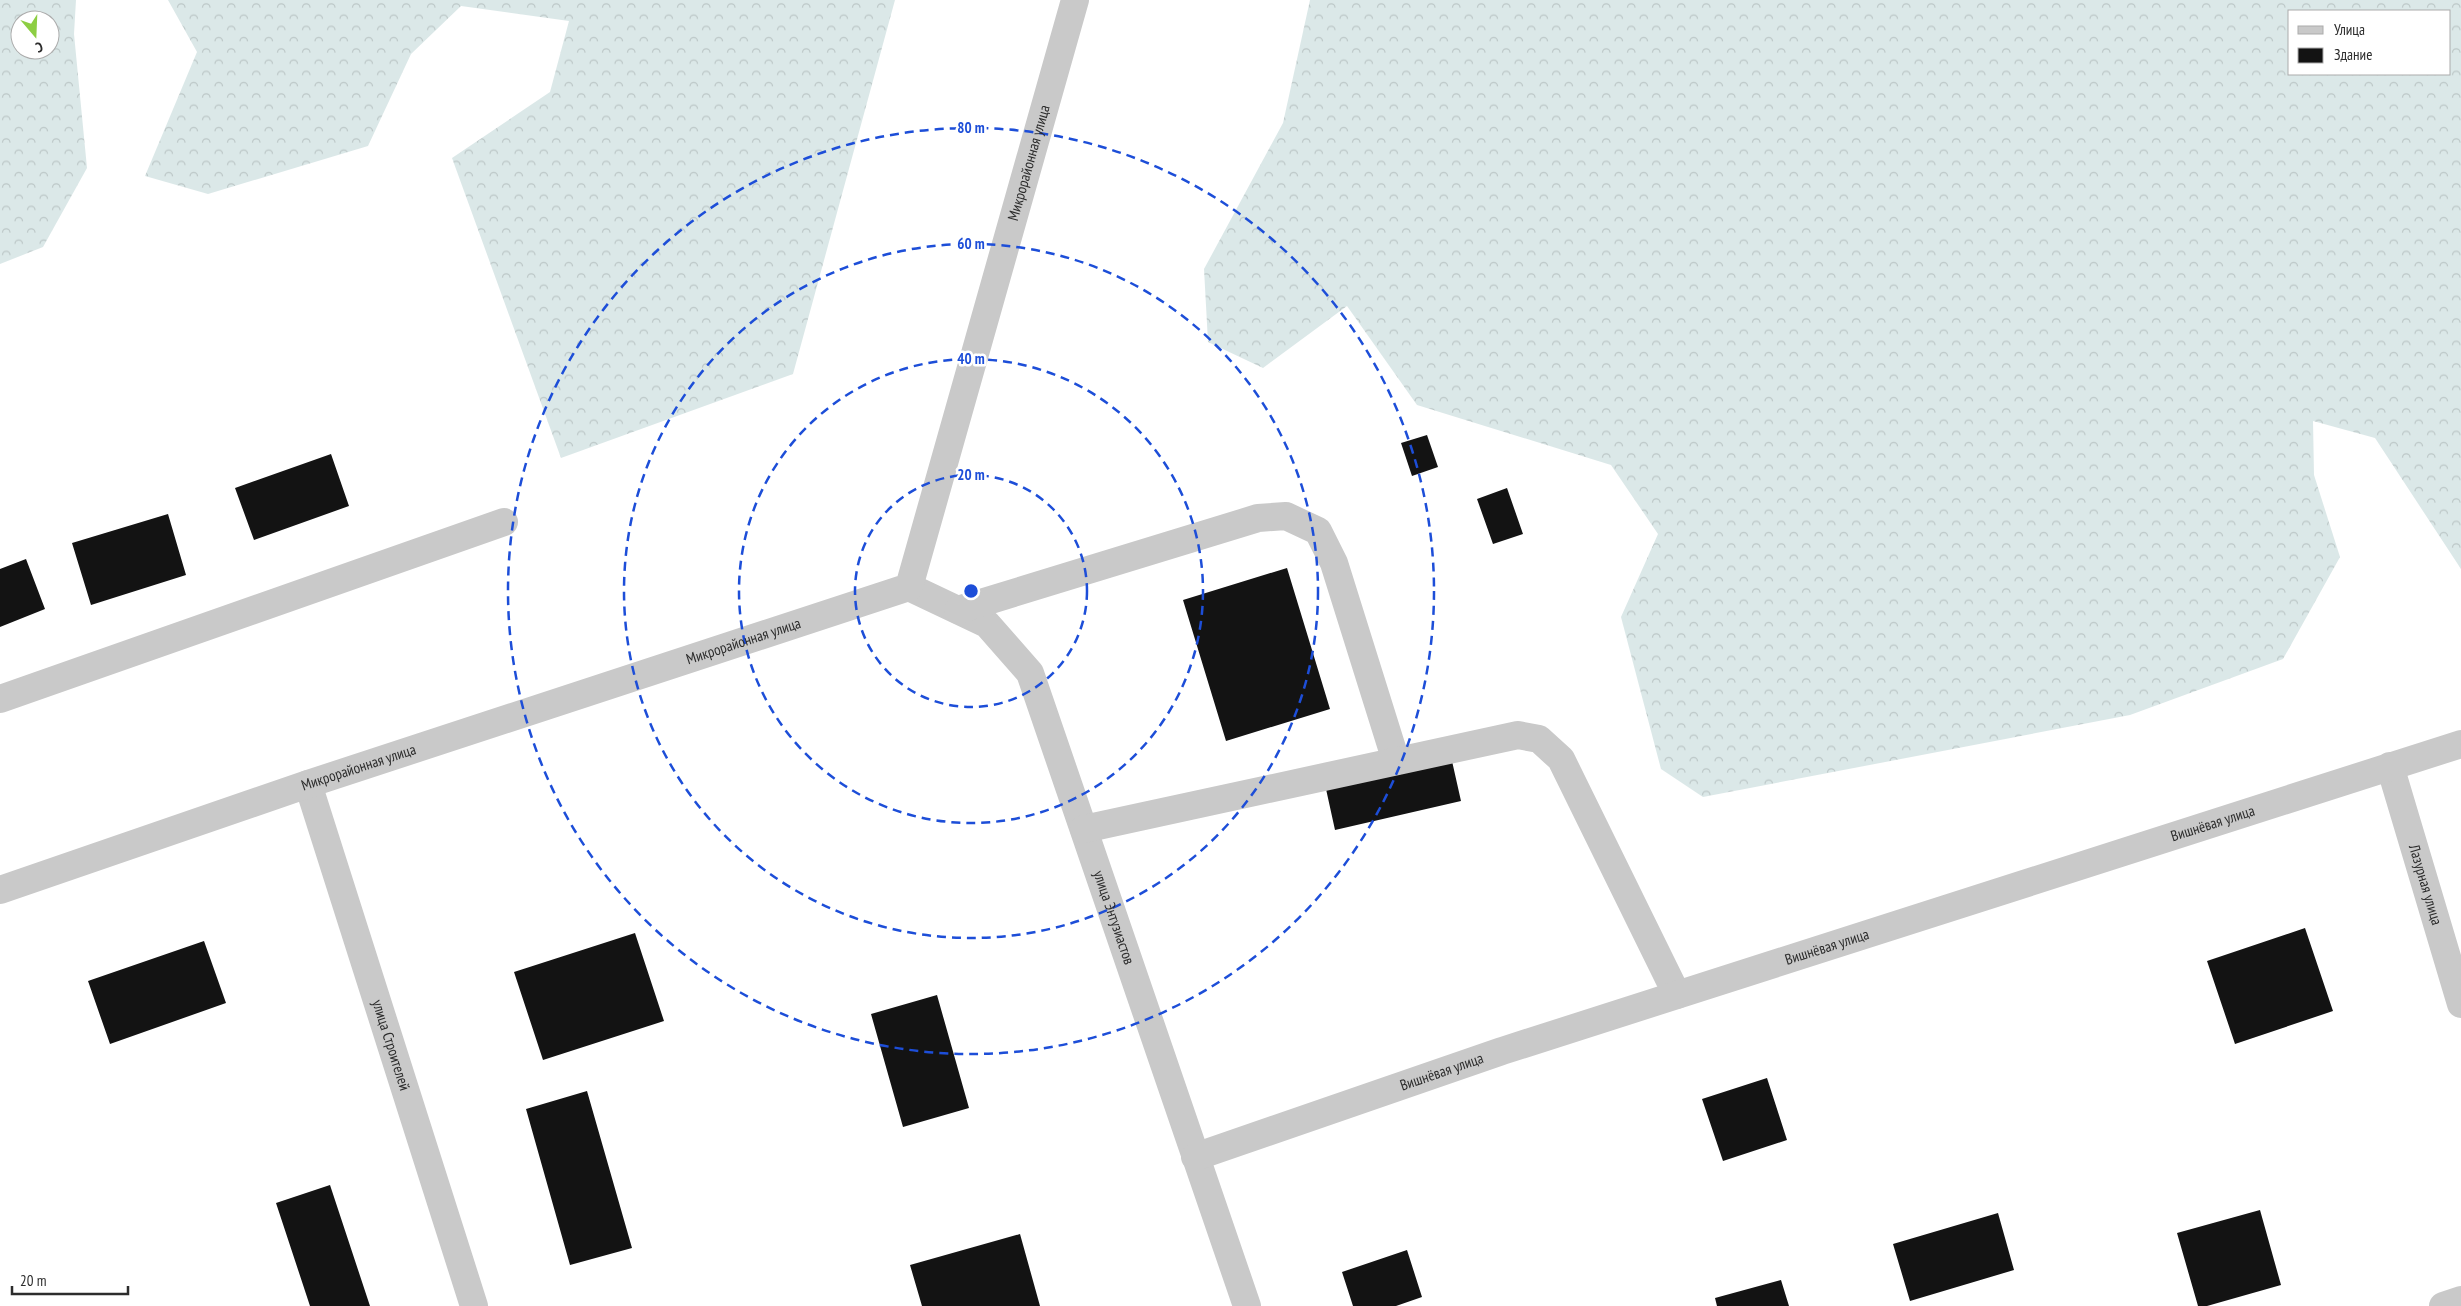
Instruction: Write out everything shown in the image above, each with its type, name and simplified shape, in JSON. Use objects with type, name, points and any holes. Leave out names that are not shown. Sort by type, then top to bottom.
[{"type":"street","name":"Микрорайонная улица","points":[[0,890],[308,784],[909,587],[1075,0]]},
{"type":"street","points":[[958,610],[1258,518],[1286,516],[1318,531],[1334,562],[1396,761]]},
{"type":"street","points":[[0,699],[504,522]]},
{"type":"street","name":"улица Энтузиастов","points":[[909,587],[987,624],[1030,673],[1246,1306]]},
{"type":"street","points":[[1084,829],[1518,735],[1539,740],[1561,758],[1677,995]]},
{"type":"street","name":"Вишнёвая улица","points":[[1196,1156],[1502,1051],[2461,744]]},
{"type":"street","name":"Лазурная улица","points":[[2390,766],[2461,1004]]},
{"type":"street","name":"улица Строителей","points":[[308,784],[474,1306]]},
{"type":"street","points":[[2443,1306],[2461,1300]]},
{"type":"green space","points":[[0,0],[76,0],[74,34],[87,168],[43,247],[0,264]]},
{"type":"green space","points":[[168,0],[895,0],[793,374],[561,458],[452,158],[550,92],[569,21],[461,6],[411,54],[368,146],[208,194],[145,176],[197,52]]},
{"type":"green space","points":[[1310,0],[2461,0],[2461,569],[2375,438],[2313,421],[2314,475],[2340,557],[2283,659],[2130,715],[1703,797],[1661,769],[1621,617],[1658,534],[1611,465],[1417,405],[1347,306],[1263,368],[1208,342],[1204,269],[1283,123]]},
{"type":"building","points":[[1427,435],[1438,467],[1412,476],[1401,443]]},
{"type":"building","points":[[331,454],[349,506],[254,540],[235,488]]},
{"type":"building","points":[[1507,488],[1523,534],[1493,544],[1477,499]]},
{"type":"building","points":[[168,514],[186,575],[91,605],[72,543]]},
{"type":"building","points":[[26,559],[45,609],[0,627],[0,569]]},
{"type":"building","points":[[1287,568],[1330,709],[1226,741],[1183,600]]},
{"type":"building","points":[[1452,761],[1461,801],[1335,830],[1326,789]]},
{"type":"building","points":[[2305,928],[2333,1011],[2235,1044],[2207,961]]},
{"type":"building","points":[[635,933],[664,1021],[543,1060],[514,972]]},
{"type":"building","points":[[204,941],[226,1003],[110,1044],[88,981]]},
{"type":"building","points":[[937,995],[969,1108],[903,1127],[871,1014]]},
{"type":"building","points":[[1767,1078],[1787,1140],[1723,1161],[1702,1099]]},
{"type":"building","points":[[587,1091],[632,1248],[570,1265],[526,1109]]},
{"type":"building","points":[[330,1185],[370,1306],[310,1306],[276,1203]]},
{"type":"building","points":[[2260,1210],[2281,1285],[2207,1306],[2198,1306],[2177,1233]]},
{"type":"building","points":[[1998,1213],[2014,1270],[1910,1301],[1893,1244]]},
{"type":"building","points":[[1020,1234],[1040,1306],[922,1306],[910,1265]]},
{"type":"building","points":[[1407,1250],[1422,1297],[1396,1306],[1353,1306],[1342,1272]]},
{"type":"building","points":[[1781,1280],[1789,1306],[1717,1306],[1715,1298]]}]
